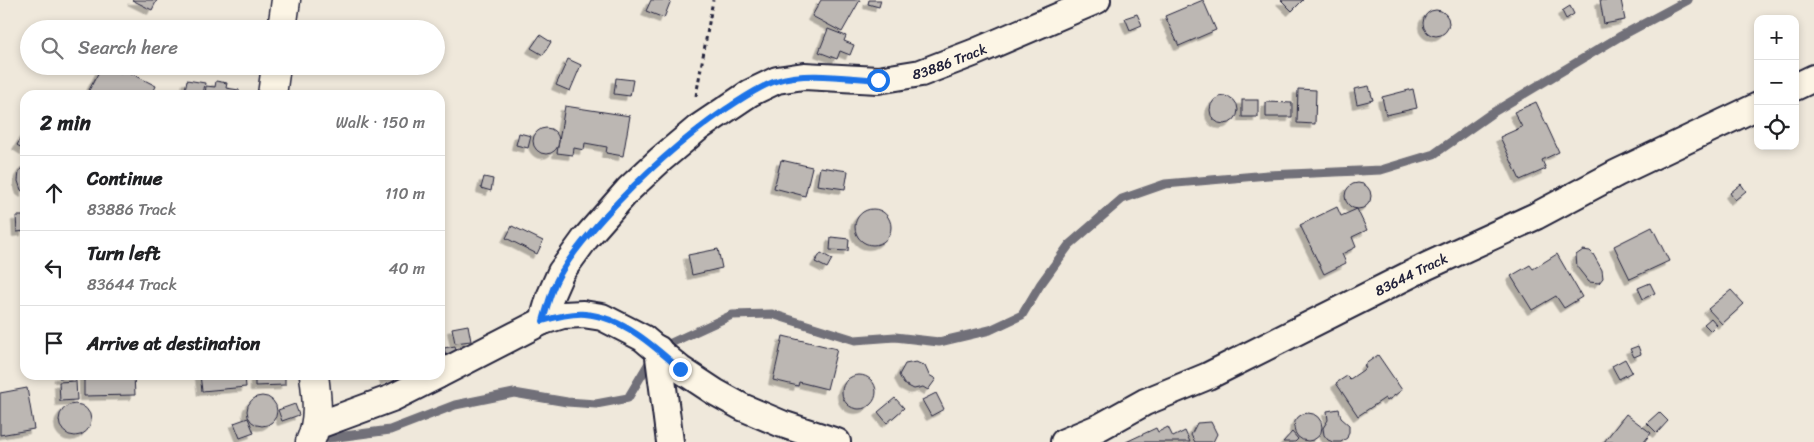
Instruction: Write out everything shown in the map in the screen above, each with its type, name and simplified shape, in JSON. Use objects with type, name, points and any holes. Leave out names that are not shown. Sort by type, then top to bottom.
[{"type":"street","points":[[283,20],[286,0]]},
{"type":"street","name":"83886 Track","points":[[543,321],[550,297],[561,272],[585,239],[629,189],[688,136],[750,93],[777,80],[804,76],[878,80],[921,73],[1097,0]]},
{"type":"street","points":[[273,90],[275,75]]},
{"type":"street","points":[[1799,85],[1814,78]]},
{"type":"street","name":"83644 Track","points":[[1064,442],[1100,426],[1145,402],[1208,376],[1427,266],[1536,216],[1616,173],[1754,108]]},
{"type":"street","points":[[445,371],[543,321],[583,314],[602,317],[643,338],[680,369],[742,407],[782,424],[837,442]]},
{"type":"street","points":[[658,349],[670,442]]},
{"type":"street","points":[[313,434],[318,404],[315,380]]},
{"type":"street","points":[[313,434],[427,380]]},
{"type":"path","points":[[688,136],[713,0]]},
{"type":"building","points":[[132,0],[157,0],[152,10]]},
{"type":"building","points":[[651,0],[671,0],[664,18],[646,11]]},
{"type":"building","points":[[821,0],[860,0],[842,32],[812,16]]},
{"type":"building","points":[[869,0],[881,0],[879,7],[868,4]]},
{"type":"building","points":[[1203,0],[1216,30],[1179,46],[1165,16]]},
{"type":"building","points":[[1281,0],[1303,0],[1292,11]]},
{"type":"building","points":[[1600,0],[1621,0],[1625,20],[1604,24]]},
{"type":"building","points":[[1570,6],[1574,14],[1566,19],[1562,11]]},
{"type":"building","points":[[1436,10],[1445,14],[1449,23],[1445,32],[1436,36],[1427,32],[1423,23],[1427,14]]},
{"type":"building","points":[[1137,14],[1142,25],[1130,30],[1125,18]]},
{"type":"building","points":[[828,29],[846,36],[844,41],[854,45],[850,55],[840,51],[837,59],[819,52]]},
{"type":"building","points":[[540,35],[551,42],[543,55],[531,48]]},
{"type":"building","points":[[568,59],[581,65],[570,91],[556,85]]},
{"type":"building","points":[[97,75],[135,75],[156,86],[154,90],[89,90]]},
{"type":"building","points":[[616,78],[633,80],[630,96],[614,94]]},
{"type":"building","points":[[187,80],[205,83],[204,90],[185,90]]},
{"type":"building","points":[[216,81],[227,83],[226,88],[239,90],[206,90],[206,86],[215,87]]},
{"type":"building","points":[[1369,86],[1373,100],[1357,104],[1354,89]]},
{"type":"building","points":[[1298,89],[1316,90],[1315,124],[1297,123]]},
{"type":"building","points":[[1413,89],[1417,108],[1386,115],[1382,97]]},
{"type":"building","points":[[1224,96],[1234,100],[1238,110],[1234,120],[1224,124],[1214,120],[1210,110],[1214,100]]},
{"type":"building","points":[[1242,100],[1258,100],[1258,117],[1242,117]]},
{"type":"building","points":[[1266,102],[1292,103],[1292,117],[1266,117]]},
{"type":"building","points":[[1536,102],[1559,152],[1542,160],[1546,169],[1520,180],[1500,137],[1522,127],[1514,112]]},
{"type":"building","points":[[565,106],[630,116],[623,156],[606,153],[607,147],[585,143],[584,150],[574,148],[573,155],[557,153]]},
{"type":"building","points":[[546,128],[555,132],[559,141],[555,150],[546,154],[537,150],[533,141],[537,132]]},
{"type":"building","points":[[519,133],[531,136],[528,148],[516,145]]},
{"type":"building","points":[[781,160],[812,167],[805,196],[774,188]]},
{"type":"building","points":[[820,167],[848,171],[845,189],[817,185]]},
{"type":"building","points":[[20,170],[20,187],[18,181]]},
{"type":"building","points":[[484,177],[493,179],[491,191],[481,188]]},
{"type":"building","points":[[1358,183],[1367,187],[1371,196],[1367,205],[1358,209],[1349,205],[1345,196],[1349,187]]},
{"type":"building","points":[[1741,184],[1746,191],[1735,200],[1730,193]]},
{"type":"building","points":[[1337,207],[1341,216],[1357,209],[1367,230],[1352,237],[1356,247],[1342,254],[1346,263],[1324,274],[1300,225]]},
{"type":"building","points":[[873,209],[880,210],[886,214],[890,220],[890,234],[886,240],[880,244],[873,245],[866,244],[860,240],[856,234],[855,227],[856,220],[860,214],[866,210]]},
{"type":"building","points":[[16,216],[20,216],[20,232],[17,232]]},
{"type":"building","points":[[512,226],[543,241],[537,254],[506,238]]},
{"type":"building","points":[[1652,227],[1669,261],[1630,279],[1614,246]]},
{"type":"building","points":[[831,237],[849,239],[848,251],[830,250]]},
{"type":"building","points":[[718,249],[722,268],[692,275],[688,255]]},
{"type":"building","points":[[1583,250],[1590,251],[1593,254],[1602,270],[1603,278],[1599,283],[1589,282],[1577,267],[1576,255]]},
{"type":"building","points":[[821,253],[832,259],[827,268],[815,262]]},
{"type":"building","points":[[1557,254],[1582,297],[1564,308],[1556,296],[1532,310],[1511,276],[1530,265],[1533,269]]},
{"type":"building","points":[[1650,283],[1655,293],[1643,299],[1638,288]]},
{"type":"building","points":[[1731,290],[1744,304],[1722,324],[1708,309]]},
{"type":"building","points":[[1711,318],[1717,325],[1711,331],[1704,324]]},
{"type":"building","points":[[468,325],[471,341],[455,343],[452,328]]},
{"type":"building","points":[[783,336],[837,349],[827,389],[799,382],[798,386],[773,380]]},
{"type":"building","points":[[455,346],[457,354],[446,357],[445,348]]},
{"type":"building","points":[[1638,346],[1641,354],[1634,357],[1630,349]]},
{"type":"building","points":[[1378,355],[1402,390],[1387,401],[1385,398],[1358,416],[1336,383],[1347,376],[1350,379],[1366,368],[1364,365]]},
{"type":"building","points":[[1625,359],[1632,372],[1619,379],[1612,366]]},
{"type":"building","points":[[916,362],[925,366],[929,375],[936,379],[928,390],[923,387],[914,389],[904,384],[899,375],[905,364]]},
{"type":"building","points":[[859,375],[866,376],[871,380],[875,385],[875,399],[871,404],[866,408],[859,409],[852,408],[847,404],[843,399],[842,392],[843,385],[847,380],[852,376]]},
{"type":"building","points":[[84,380],[134,380],[135,395],[84,396]]},
{"type":"building","points":[[201,380],[245,380],[246,387],[202,391]]},
{"type":"building","points":[[255,380],[285,380],[285,385],[255,386]]},
{"type":"building","points":[[76,381],[77,400],[60,401],[59,382]]},
{"type":"building","points":[[27,388],[34,429],[0,435],[0,393]]},
{"type":"building","points":[[936,393],[944,409],[931,416],[922,400]]},
{"type":"building","points":[[262,396],[273,400],[277,411],[273,422],[262,426],[251,422],[247,411],[251,400]]},
{"type":"building","points":[[895,398],[904,408],[887,423],[878,412]]},
{"type":"building","points":[[75,404],[81,405],[86,409],[90,414],[90,426],[86,431],[81,435],[75,436],[69,435],[64,431],[60,426],[59,420],[60,414],[64,409],[69,405]]},
{"type":"building","points":[[295,404],[299,415],[282,421],[278,410]]},
{"type":"building","points":[[1339,409],[1341,418],[1349,425],[1349,432],[1347,438],[1341,442],[1333,442],[1324,435],[1323,428],[1328,420],[1327,411]]},
{"type":"building","points":[[1659,412],[1668,421],[1657,433],[1647,423]]},
{"type":"building","points":[[1308,413],[1318,417],[1322,427],[1318,437],[1308,441],[1298,437],[1294,427],[1298,417]]},
{"type":"building","points":[[1626,414],[1651,433],[1644,442],[1604,442]]},
{"type":"building","points":[[248,418],[254,433],[240,438],[234,423]]},
{"type":"building","points":[[1211,422],[1217,434],[1213,442],[1195,442],[1191,435],[1197,423]]},
{"type":"building","points":[[1168,427],[1173,437],[1185,431],[1190,442],[1126,442],[1156,428],[1158,432]]},
{"type":"building","points":[[1292,432],[1298,439],[1295,442],[1283,442]]},
{"type":"waterway","points":[[660,348],[732,315],[772,314],[855,340],[895,337],[939,342],[990,330],[1022,315],[1040,285],[1069,245],[1122,199],[1165,184],[1268,175],[1381,170],[1434,154],[1492,113],[1619,37],[1688,0]]},
{"type":"waterway","points":[[315,440],[390,430],[455,405],[514,393],[567,402],[596,404],[628,398],[652,358]]},
{"type":"route","points":[[680,369],[643,338],[602,317],[583,314],[543,321],[550,297],[561,272],[585,239],[629,189],[698,128],[750,93],[777,80],[804,76],[878,80]]}]
